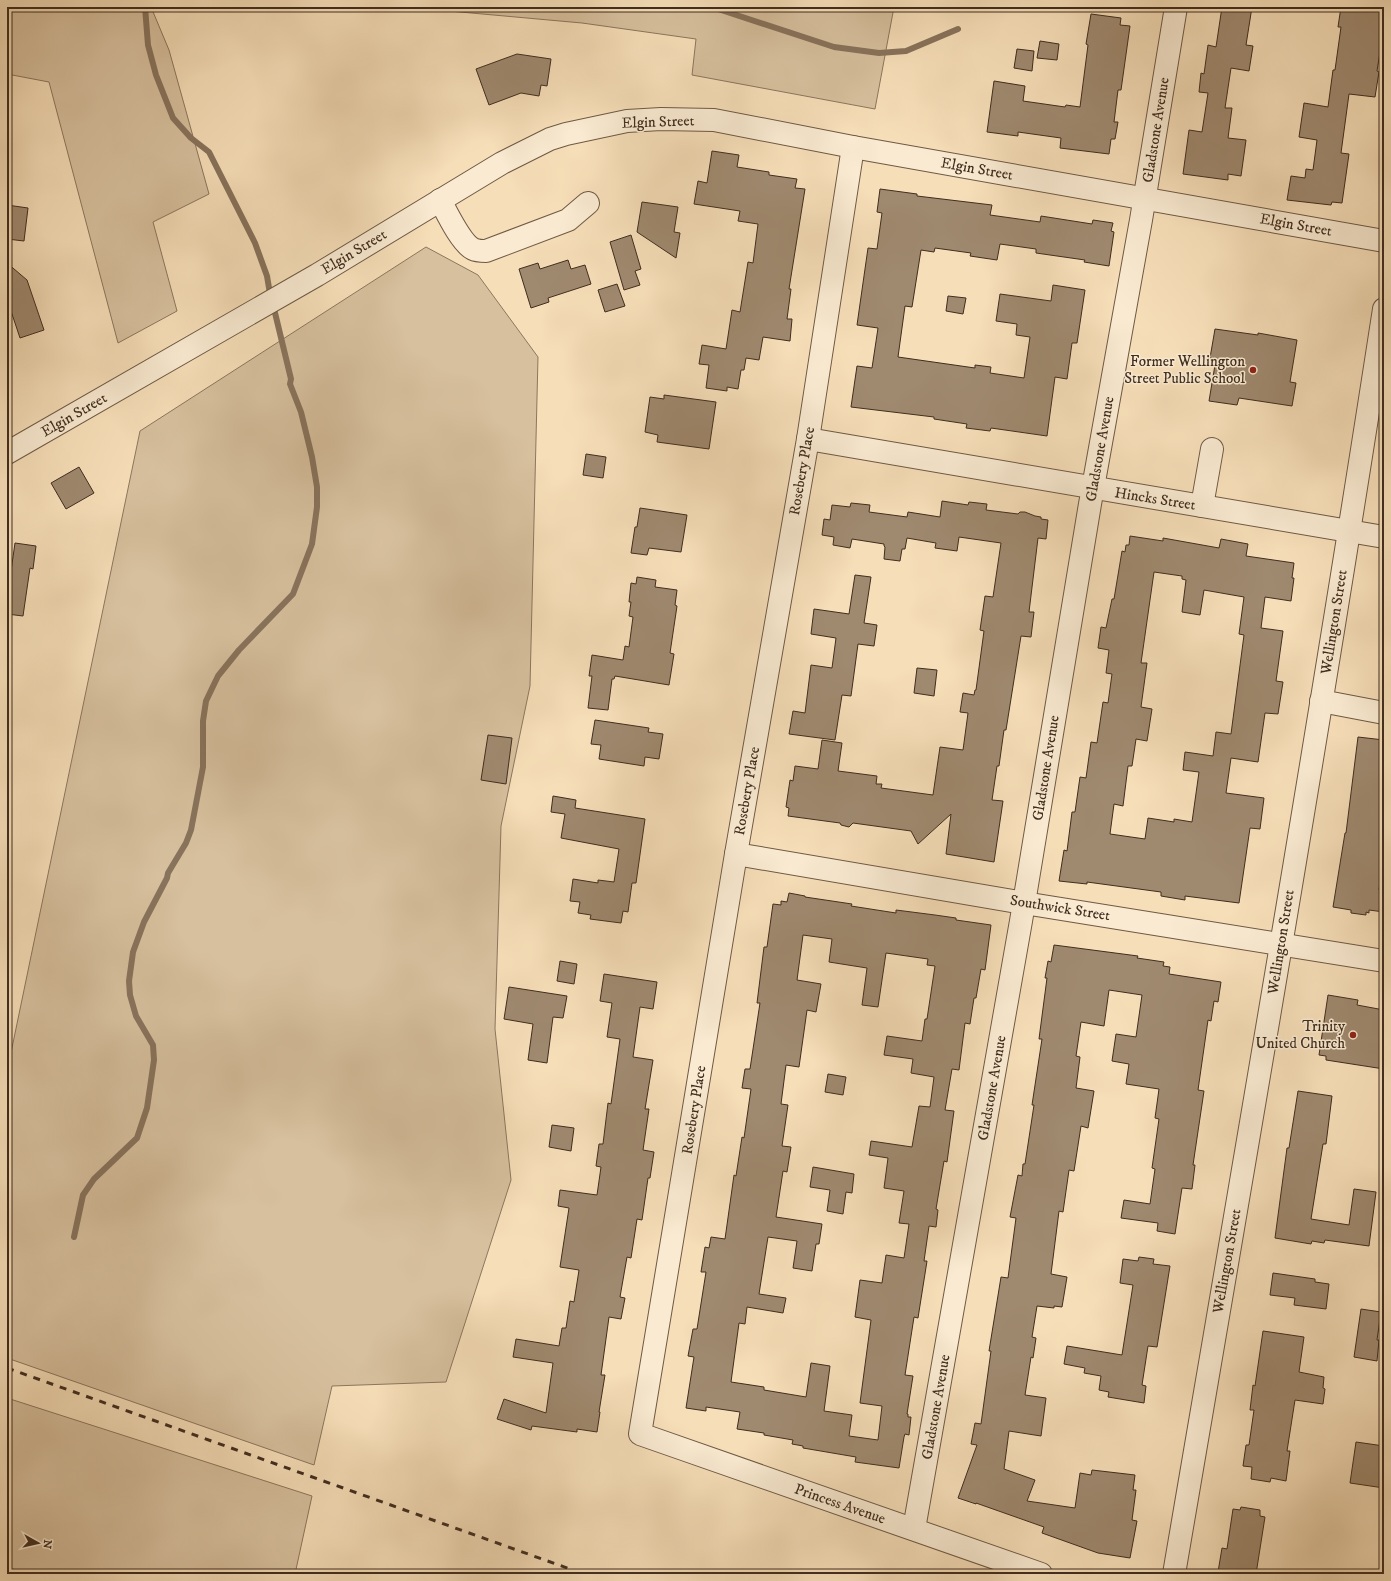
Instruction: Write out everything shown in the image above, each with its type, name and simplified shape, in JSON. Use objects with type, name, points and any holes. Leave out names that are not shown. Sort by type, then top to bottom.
[{"type":"street","name":"Gladstone Avenue","points":[[914,1529],[1024,903],[1093,488],[1145,198],[1176,7]]},
{"type":"street","name":"Elgin Street","points":[[7,453],[317,275],[502,163],[550,139],[566,134],[627,121],[661,119],[714,120],[1384,241]]},
{"type":"street","name":"Rosebery Place","points":[[640,1434],[736,854],[808,439],[853,146]]},
{"type":"street","points":[[440,200],[467,245],[475,250],[486,251],[568,220],[588,203]]},
{"type":"street","name":"Wellington Street","points":[[1174,1574],[1281,944],[1384,309]]},
{"type":"street","name":"Hincks Street","points":[[808,439],[1384,537]]},
{"type":"street","points":[[1202,506],[1212,449]]},
{"type":"street","points":[[1321,702],[1384,713]]},
{"type":"street","name":"Southwick Street","points":[[736,854],[1024,903],[1384,961]]},
{"type":"street","name":"Princess Avenue","points":[[640,1434],[1041,1574]]},
{"type":"shaded area","points":[[7,7],[151,7],[169,50],[209,194],[153,222],[177,311],[118,343],[49,82],[7,74]]},
{"type":"shaded area","points":[[427,7],[894,7],[875,109],[692,75],[696,39],[582,23],[427,9]]},
{"type":"shaded area","points":[[426,247],[478,275],[538,357],[530,686],[501,826],[495,1029],[511,1180],[446,1382],[332,1386],[314,1465],[7,1358],[7,1072],[140,431]]},
{"type":"shaded area","points":[[7,1398],[312,1496],[295,1574],[7,1574]]},
{"type":"building","points":[[1222,7],[1252,7],[1246,45],[1253,46],[1249,71],[1231,68],[1225,108],[1232,108],[1228,138],[1246,140],[1241,176],[1228,174],[1228,180],[1183,174],[1189,130],[1202,132],[1208,93],[1199,92],[1201,73],[1204,74],[1208,45],[1216,47]]},
{"type":"building","points":[[1341,7],[1384,7],[1384,33],[1377,71],[1379,72],[1375,97],[1349,94],[1341,153],[1349,154],[1342,203],[1332,202],[1331,205],[1287,200],[1291,176],[1305,178],[1306,169],[1313,170],[1317,140],[1299,137],[1304,103],[1328,107],[1341,27],[1338,27]]},
{"type":"building","points":[[1091,14],[1121,18],[1120,25],[1130,26],[1121,90],[1118,90],[1114,122],[1118,122],[1115,139],[1111,139],[1109,154],[1060,148],[1061,138],[1018,132],[1018,136],[987,132],[994,81],[1025,86],[1023,101],[1065,107],[1066,105],[1080,107],[1088,45],[1086,44]]},
{"type":"building","points":[[1040,41],[1059,44],[1057,60],[1037,58]]},
{"type":"building","points":[[1017,49],[1034,51],[1032,71],[1014,68]]},
{"type":"building","points":[[517,54],[551,59],[547,86],[541,85],[539,96],[521,93],[489,105],[476,69]]},
{"type":"building","points":[[712,151],[739,155],[737,167],[769,172],[769,175],[797,179],[795,188],[805,189],[789,289],[791,289],[787,319],[792,319],[790,341],[763,337],[759,360],[746,358],[744,370],[741,370],[738,389],[727,387],[727,391],[706,388],[709,365],[699,364],[702,345],[726,349],[732,310],[740,312],[748,262],[753,263],[758,224],[738,221],[740,211],[694,204],[698,181],[707,183]]},
{"type":"building","points":[[880,189],[917,194],[917,196],[992,205],[990,215],[1040,222],[1041,216],[1092,224],[1093,220],[1113,223],[1111,231],[1114,232],[1109,266],[1084,262],[1085,260],[1036,253],[1036,249],[1000,244],[997,260],[970,256],[971,253],[935,248],[934,252],[921,250],[912,307],[905,306],[898,357],[975,368],[975,365],[991,367],[990,373],[1024,378],[1030,337],[1016,335],[1017,324],[996,321],[1000,294],[1051,301],[1053,285],[1085,290],[1077,343],[1072,343],[1067,379],[1055,377],[1047,436],[991,428],[990,431],[966,428],[967,424],[934,419],[934,417],[851,407],[857,366],[872,368],[878,328],[857,325],[868,248],[877,249],[882,213],[877,212]]},
{"type":"building","points":[[642,202],[678,207],[674,232],[680,233],[676,258],[637,232]]},
{"type":"building","points":[[7,205],[28,208],[24,241],[7,239]]},
{"type":"building","points":[[631,235],[641,269],[635,271],[640,285],[624,290],[610,242]]},
{"type":"building","points":[[568,260],[571,269],[585,265],[591,284],[548,298],[549,302],[531,308],[519,269],[538,263],[540,269]]},
{"type":"building","points":[[7,263],[27,280],[44,330],[20,338],[7,299]]},
{"type":"building","points":[[617,284],[625,306],[605,312],[598,290]]},
{"type":"building","points":[[948,296],[966,298],[963,314],[946,311]]},
{"type":"building","name":"Former Wellington Street Public School","points":[[1215,329],[1258,335],[1258,333],[1297,340],[1290,382],[1296,383],[1292,406],[1239,398],[1237,405],[1209,401],[1216,359],[1210,358]]},
{"type":"building","points":[[664,395],[716,402],[709,449],[657,442],[658,435],[645,432],[650,397],[664,399]]},
{"type":"building","points":[[586,454],[606,457],[603,478],[583,475]]},
{"type":"building","points":[[79,467],[94,493],[66,509],[51,483]]},
{"type":"building","points":[[942,501],[968,505],[969,502],[987,504],[986,510],[1018,514],[1020,512],[1025,512],[1041,517],[1041,519],[1048,520],[1046,539],[1038,538],[1029,612],[1034,612],[1031,637],[1021,636],[1006,730],[1004,730],[999,766],[997,766],[992,800],[1003,801],[994,862],[946,854],[951,814],[918,844],[911,831],[853,823],[849,827],[841,825],[840,823],[788,816],[789,808],[786,807],[790,780],[793,781],[795,766],[818,769],[822,740],[842,743],[838,771],[877,776],[876,784],[882,784],[881,788],[933,795],[940,747],[963,750],[968,713],[960,712],[963,693],[974,695],[976,690],[984,631],[980,630],[985,596],[993,597],[1001,543],[959,537],[957,551],[935,548],[936,543],[907,538],[905,549],[902,549],[900,561],[884,559],[884,544],[852,539],[850,548],[833,545],[834,537],[822,535],[824,519],[830,520],[832,505],[850,507],[851,503],[870,505],[869,512],[907,517],[908,512],[940,517]]},
{"type":"building","points":[[640,508],[687,515],[681,552],[649,548],[647,555],[631,553]]},
{"type":"building","points":[[1130,536],[1163,541],[1163,538],[1219,548],[1221,539],[1248,544],[1246,556],[1294,563],[1291,601],[1265,597],[1261,628],[1283,631],[1276,681],[1283,682],[1278,714],[1265,713],[1258,762],[1231,758],[1226,793],[1264,798],[1260,829],[1250,828],[1239,903],[1185,896],[1185,900],[1161,896],[1161,892],[1087,882],[1087,884],[1059,881],[1064,850],[1067,851],[1072,812],[1075,812],[1080,777],[1086,778],[1091,742],[1097,743],[1103,702],[1108,703],[1112,674],[1106,673],[1109,650],[1098,648],[1101,627],[1106,628],[1112,599],[1114,599],[1122,551],[1125,552],[1126,545],[1129,545]],"holes":[[[1154,572],[1182,576],[1182,579],[1186,580],[1182,612],[1200,615],[1204,590],[1244,597],[1239,634],[1244,635],[1231,734],[1216,732],[1213,756],[1185,752],[1183,770],[1199,772],[1192,822],[1174,819],[1174,822],[1148,818],[1145,839],[1110,834],[1114,804],[1123,806],[1128,766],[1132,766],[1136,739],[1147,741],[1152,709],[1141,707],[1147,663],[1141,663]]]},
{"type":"building","points":[[15,543],[36,546],[33,569],[30,568],[23,616],[7,614],[7,599]]},
{"type":"building","points":[[855,575],[871,577],[864,623],[877,625],[874,646],[858,644],[851,696],[842,695],[835,740],[789,734],[793,711],[805,713],[811,665],[832,668],[836,638],[811,634],[814,609],[849,614]]},
{"type":"building","points":[[637,577],[656,580],[655,587],[677,590],[675,605],[677,606],[670,653],[674,654],[669,685],[615,676],[614,679],[612,679],[608,710],[588,708],[592,676],[589,676],[592,655],[623,660],[625,646],[629,647],[633,617],[629,616],[631,583],[636,584]]},
{"type":"building","points":[[917,668],[937,670],[934,696],[914,693]]},
{"type":"building","points":[[595,720],[649,728],[648,732],[663,734],[659,759],[645,757],[644,766],[599,759],[601,745],[591,744]]},
{"type":"building","points":[[488,735],[512,738],[506,784],[481,780]]},
{"type":"building","points":[[1358,737],[1384,740],[1384,853],[1379,890],[1384,891],[1384,912],[1369,910],[1369,913],[1366,912],[1366,915],[1351,913],[1351,910],[1333,907],[1346,833]]},
{"type":"building","points":[[553,796],[576,800],[575,808],[645,819],[636,883],[632,883],[628,912],[623,911],[621,923],[590,919],[591,915],[578,913],[580,902],[570,901],[573,879],[598,883],[598,880],[614,882],[619,849],[561,838],[565,814],[551,812]]},
{"type":"building","points":[[789,893],[852,904],[851,906],[896,913],[896,910],[935,915],[956,918],[956,920],[991,925],[985,970],[981,969],[970,1024],[965,1023],[959,1070],[952,1069],[945,1110],[954,1111],[947,1162],[944,1161],[936,1209],[938,1210],[936,1227],[929,1226],[924,1261],[927,1261],[918,1318],[914,1317],[905,1375],[913,1376],[907,1414],[908,1417],[911,1417],[909,1435],[905,1434],[904,1437],[899,1468],[855,1462],[856,1457],[803,1448],[803,1446],[792,1444],[793,1440],[764,1435],[764,1433],[737,1429],[740,1412],[706,1407],[706,1411],[686,1408],[694,1357],[688,1356],[693,1329],[697,1329],[706,1272],[701,1272],[705,1247],[709,1248],[711,1237],[725,1239],[734,1175],[736,1176],[742,1137],[744,1138],[751,1089],[742,1088],[745,1069],[750,1069],[760,1003],[757,1003],[764,947],[767,947],[773,904],[781,905],[781,901],[787,902]],"holes":[[[803,935],[832,939],[829,962],[867,968],[862,1005],[878,1007],[886,953],[928,959],[927,965],[935,966],[922,1041],[887,1036],[884,1055],[913,1059],[911,1073],[934,1077],[930,1107],[919,1106],[912,1147],[871,1141],[869,1155],[888,1158],[884,1188],[904,1191],[899,1223],[909,1224],[904,1258],[886,1255],[882,1283],[860,1280],[855,1317],[871,1320],[860,1403],[882,1406],[878,1440],[849,1436],[852,1415],[824,1411],[830,1366],[811,1363],[806,1397],[764,1390],[764,1387],[731,1382],[739,1323],[745,1324],[747,1307],[783,1313],[786,1298],[759,1294],[768,1237],[797,1241],[793,1268],[812,1271],[816,1244],[819,1244],[822,1224],[776,1217],[783,1171],[787,1172],[791,1147],[782,1146],[788,1105],[781,1104],[786,1065],[799,1067],[807,1010],[816,1012],[821,984],[797,980]]]},
{"type":"building","points":[[1054,945],[1138,956],[1137,958],[1164,962],[1163,966],[1170,967],[1169,974],[1221,982],[1218,1002],[1214,1001],[1211,1021],[1208,1020],[1198,1090],[1204,1091],[1193,1165],[1195,1165],[1192,1189],[1182,1188],[1175,1234],[1157,1231],[1158,1223],[1121,1218],[1124,1200],[1150,1204],[1155,1169],[1152,1168],[1159,1119],[1155,1118],[1159,1089],[1126,1084],[1129,1064],[1112,1061],[1116,1034],[1136,1037],[1142,995],[1109,990],[1104,1026],[1081,1022],[1076,1056],[1080,1057],[1076,1088],[1094,1091],[1088,1128],[1081,1126],[1074,1171],[1069,1170],[1063,1212],[1059,1211],[1051,1274],[1067,1277],[1062,1307],[1054,1306],[1054,1308],[1037,1306],[1032,1337],[1036,1338],[1033,1358],[1031,1357],[1025,1395],[1046,1398],[1041,1436],[1009,1431],[1004,1469],[1035,1480],[1027,1501],[1075,1508],[1080,1473],[1091,1475],[1092,1470],[1135,1475],[1133,1490],[1136,1490],[1132,1520],[1137,1521],[1130,1558],[1098,1553],[1042,1533],[1044,1527],[958,1498],[977,1445],[971,1444],[975,1423],[981,1424],[991,1351],[989,1351],[1001,1277],[1008,1278],[1016,1218],[1010,1217],[1018,1175],[1022,1176],[1023,1164],[1025,1164],[1042,1039],[1039,1039],[1047,978],[1045,978],[1048,961],[1051,962]]},
{"type":"building","points":[[560,961],[577,964],[574,984],[557,981]]},
{"type":"building","points":[[604,974],[657,982],[653,1009],[640,1007],[633,1057],[653,1060],[645,1109],[649,1109],[643,1150],[654,1152],[650,1178],[648,1178],[642,1220],[637,1219],[631,1258],[627,1257],[620,1297],[625,1298],[621,1319],[609,1317],[601,1375],[605,1375],[597,1432],[577,1429],[577,1432],[532,1426],[531,1430],[497,1419],[504,1399],[546,1413],[553,1363],[513,1357],[516,1339],[559,1346],[562,1328],[566,1328],[570,1301],[574,1302],[579,1270],[560,1267],[569,1208],[558,1206],[560,1190],[597,1195],[601,1167],[596,1166],[599,1144],[603,1144],[608,1103],[611,1104],[620,1039],[607,1037],[612,1003],[600,1001]]},
{"type":"building","points":[[509,987],[567,996],[563,1018],[553,1017],[547,1063],[528,1060],[533,1024],[504,1019]]},
{"type":"building","name":"Trinity United Church","points":[[1328,995],[1358,1000],[1357,1005],[1384,1010],[1384,1069],[1326,1060],[1326,1056],[1319,1055]]},
{"type":"building","points":[[828,1074],[846,1077],[843,1095],[825,1092]]},
{"type":"building","points":[[1298,1091],[1332,1096],[1326,1144],[1323,1144],[1311,1219],[1349,1225],[1354,1189],[1376,1192],[1369,1246],[1325,1240],[1324,1243],[1312,1241],[1311,1244],[1275,1238],[1287,1148],[1289,1148]]},
{"type":"building","points":[[552,1125],[574,1128],[571,1151],[549,1147]]},
{"type":"building","points":[[813,1167],[854,1174],[852,1193],[846,1192],[843,1214],[827,1211],[830,1190],[810,1187]]},
{"type":"building","points":[[1139,1257],[1154,1259],[1153,1264],[1170,1266],[1157,1347],[1148,1346],[1142,1385],[1146,1386],[1144,1403],[1108,1397],[1109,1392],[1099,1390],[1101,1376],[1084,1373],[1085,1368],[1064,1364],[1067,1346],[1122,1355],[1133,1285],[1120,1283],[1123,1259],[1138,1261]]},
{"type":"building","points":[[1273,1273],[1315,1279],[1315,1282],[1329,1284],[1326,1309],[1294,1305],[1295,1298],[1270,1295]]},
{"type":"building","points":[[1361,1309],[1381,1312],[1377,1340],[1379,1340],[1377,1361],[1354,1357]]},
{"type":"building","points":[[1263,1331],[1304,1337],[1299,1372],[1324,1377],[1323,1388],[1325,1389],[1323,1404],[1295,1400],[1287,1451],[1290,1451],[1286,1481],[1271,1478],[1270,1482],[1251,1479],[1252,1467],[1243,1466],[1246,1445],[1249,1445],[1254,1410],[1250,1410],[1253,1385],[1255,1386]]},
{"type":"building","points":[[1356,1442],[1384,1446],[1384,1488],[1350,1483]]},
{"type":"building","points":[[1241,1507],[1260,1510],[1260,1516],[1265,1517],[1256,1574],[1231,1574],[1218,1572],[1222,1548],[1227,1549],[1233,1509],[1240,1510]]},
{"type":"waterway","points":[[74,1237],[83,1195],[94,1179],[137,1138],[147,1108],[154,1060],[153,1045],[136,1016],[130,995],[129,981],[133,952],[144,922],[167,878],[168,873],[186,843],[191,830],[203,767],[203,721],[206,701],[218,676],[239,650],[293,594],[312,544],[317,507],[317,487],[312,457],[301,412],[290,384],[291,379],[267,276],[255,243],[209,152],[191,138],[173,118],[156,75],[148,45],[145,7]]},
{"type":"waterway","points":[[712,7],[834,47],[879,53],[906,51],[958,29]]},
{"type":"waterway","points":[[7,1571],[30,1574]]},
{"type":"railway","points":[[7,1368],[584,1574]]},
{"type":"place","name":"Former Wellington Street Public School","points":[[1253,370]]},
{"type":"place","name":"Trinity United Church","points":[[1353,1035]]}]
